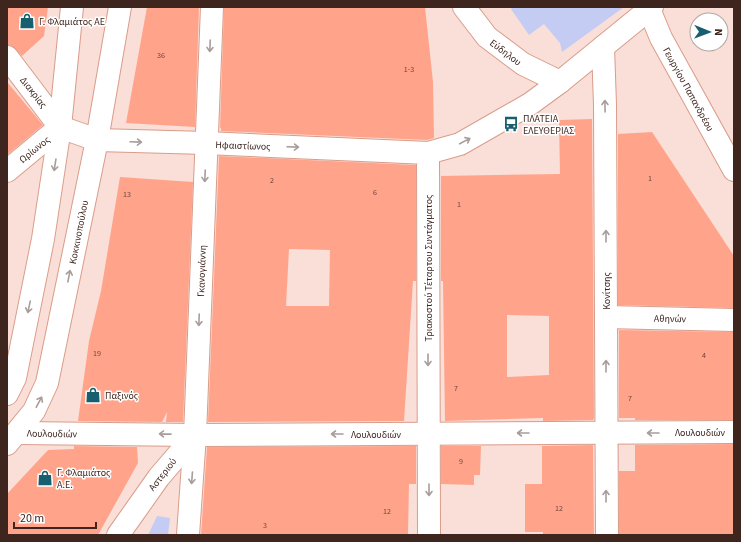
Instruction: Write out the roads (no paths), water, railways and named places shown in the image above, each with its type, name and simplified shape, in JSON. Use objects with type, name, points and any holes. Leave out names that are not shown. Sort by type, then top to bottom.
[{"type":"street","points":[[7,394],[15,378],[42,247],[60,127],[72,7]]},
{"type":"street","name":"Κοκκινοπούλου","points":[[12,438],[34,410],[47,383],[97,140],[120,7]]},
{"type":"street","name":"Γκανογιάννη","points":[[188,535],[195,435],[212,7]]},
{"type":"street","name":"Εύδηλου","points":[[464,7],[487,38],[523,64],[560,82]]},
{"type":"street","points":[[428,153],[460,144],[530,104],[560,82],[650,8]]},
{"type":"street","name":"Γεωργίου Παπανδρέου","points":[[650,8],[661,38],[734,170]]},
{"type":"street","name":"Κονίτσης","points":[[603,47],[605,105],[607,535]]},
{"type":"street","name":"Διακρίας","points":[[7,58],[60,127]]},
{"type":"street","name":"Ηφαιστίωνος","points":[[60,127],[97,140],[206,143],[428,153]]},
{"type":"street","name":"Ωρίωνος","points":[[7,170],[60,127]]},
{"type":"street","name":"Τριακοστού Τέταρτου Συντάγματος","points":[[428,153],[429,535]]},
{"type":"street","name":"Αθηνών","points":[[606,317],[734,320]]},
{"type":"street","name":"Λουλουδιών","points":[[12,438],[195,435],[734,432]]},
{"type":"street","name":"Αστεριού","points":[[118,535],[159,477],[195,435]]},
{"type":"place","name":"Γ. Φλαμιάτος ΑΕ","points":[[27,21]]},
{"type":"place","name":"ΠΛΑΤΕΙΑ ΕΛΕΥΘΕΡΙΑΣ","points":[[511,124]]},
{"type":"place","name":"Παξινός","points":[[93,395]]},
{"type":"place","name":"Γ. Φλαμιάτος A.E.","points":[[45,478]]}]
